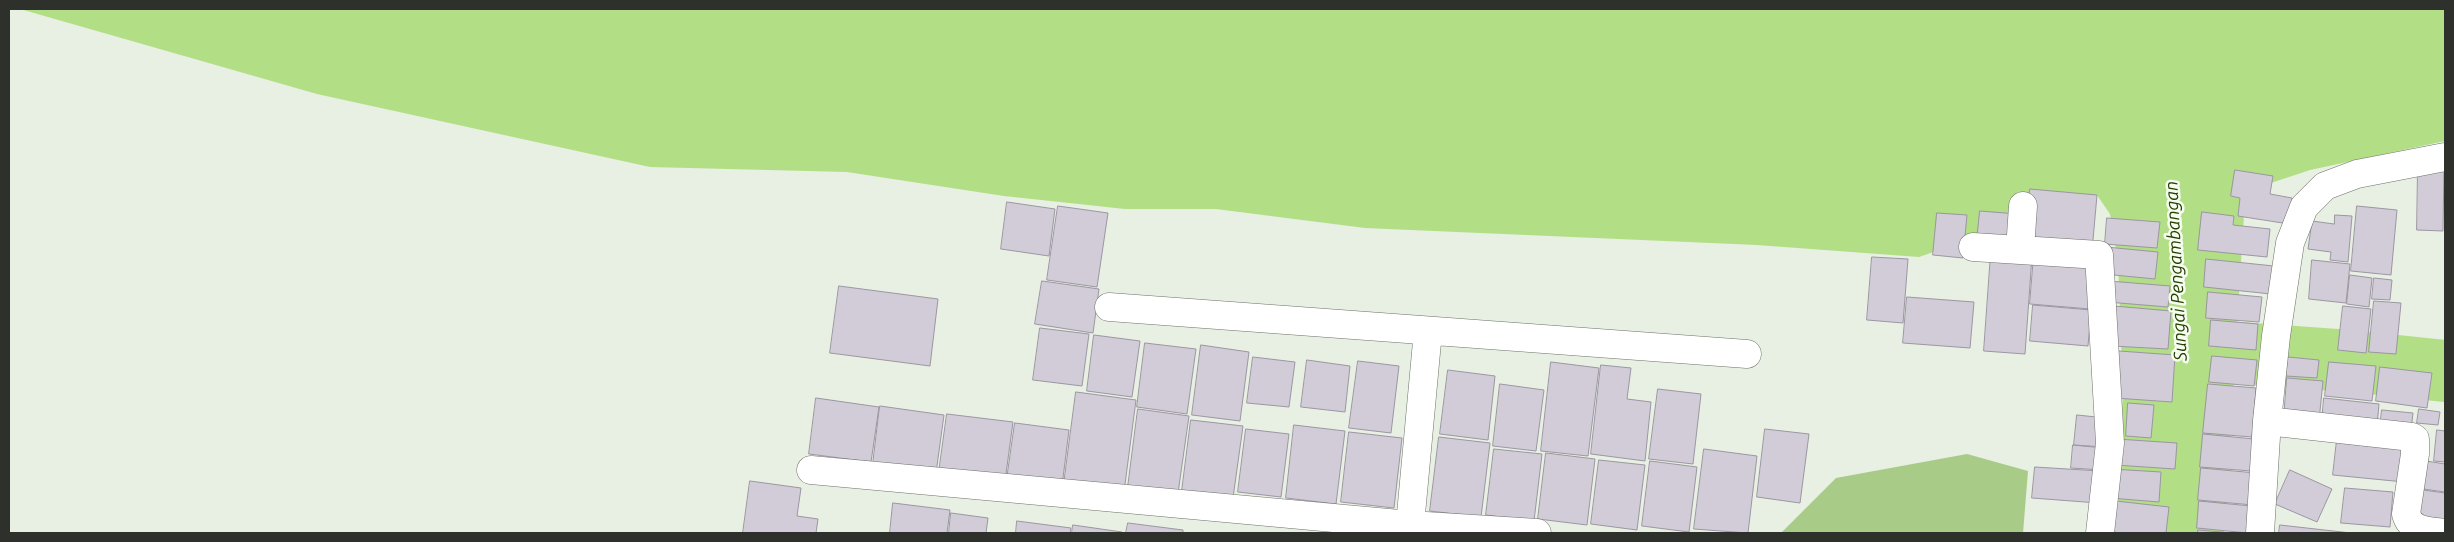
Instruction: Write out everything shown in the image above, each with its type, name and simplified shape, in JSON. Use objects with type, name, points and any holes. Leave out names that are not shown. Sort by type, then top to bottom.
[{"type":"street","points":[[2260,533],[2267,421],[2276,336],[2290,244],[2304,206],[2325,186],[2357,174],[2445,157]]},
{"type":"street","points":[[2020,250],[2023,206]]},
{"type":"street","points":[[1972,247],[2100,256],[2110,435],[2100,533]]},
{"type":"street","points":[[1109,307],[1746,354]]},
{"type":"street","points":[[1410,525],[1428,331]]},
{"type":"street","points":[[2267,421],[2412,436],[2415,454],[2406,514],[2408,522],[2417,529],[2445,533]]},
{"type":"street","points":[[810,470],[1349,526],[1410,525],[1476,531],[1537,533]]},
{"type":"shaded area","points":[[1967,454],[2028,471],[2023,533],[1781,533],[1836,478]]},
{"type":"water","name":"Sungai Pengambangan","points":[[20,9],[2445,9],[2445,141],[2310,170],[2262,186],[2244,215],[2224,533],[2117,533],[2123,392],[2118,261],[2110,214],[2097,195],[1919,257],[1757,245],[1365,228],[1216,209],[1125,209],[1004,196],[847,172],[650,167],[317,94]]},
{"type":"building","points":[[2418,166],[2444,166],[2443,231],[2417,230]]},
{"type":"building","points":[[2235,170],[2273,176],[2270,194],[2292,198],[2289,224],[2238,216],[2240,198],[2231,196]]},
{"type":"building","points":[[2030,189],[2097,195],[2092,251],[2025,245]]},
{"type":"building","points":[[1007,202],[1055,209],[1049,256],[1001,249]]},
{"type":"building","points":[[1058,206],[1108,213],[1097,287],[1047,280]]},
{"type":"building","points":[[2357,206],[2397,210],[2391,275],[2351,271]]},
{"type":"building","points":[[1980,211],[2018,214],[2016,243],[1977,240]]},
{"type":"building","points":[[2202,212],[2234,216],[2233,225],[2270,229],[2267,257],[2198,250]]},
{"type":"building","points":[[1937,213],[1967,215],[1963,258],[1933,255]]},
{"type":"building","points":[[2335,215],[2352,216],[2348,262],[2330,260],[2331,252],[2308,249],[2312,221],[2334,224]]},
{"type":"building","points":[[2107,218],[2160,222],[2157,248],[2105,244]]},
{"type":"building","points":[[2106,247],[2158,252],[2155,279],[2104,274]]},
{"type":"building","points":[[1991,253],[2032,256],[2025,354],[1984,351]]},
{"type":"building","points":[[2034,255],[2094,259],[2090,309],[2030,304]]},
{"type":"building","points":[[1872,257],[1908,259],[1903,323],[1867,320]]},
{"type":"building","points":[[2206,259],[2274,266],[2271,294],[2204,287]]},
{"type":"building","points":[[2312,260],[2350,264],[2346,303],[2309,299]]},
{"type":"building","points":[[2350,275],[2372,278],[2369,307],[2347,304]]},
{"type":"building","points":[[2374,278],[2392,280],[2390,300],[2372,299]]},
{"type":"building","points":[[1042,281],[1099,289],[1093,333],[1035,324]]},
{"type":"building","points":[[2109,281],[2170,286],[2168,307],[2107,302]]},
{"type":"building","points":[[839,286],[938,299],[930,366],[830,353]]},
{"type":"building","points":[[2208,292],[2262,297],[2259,322],[2206,318]]},
{"type":"building","points":[[1907,297],[1974,302],[1970,348],[1903,343]]},
{"type":"building","points":[[2374,301],[2401,303],[2396,354],[2369,352]]},
{"type":"building","points":[[2033,305],[2091,310],[2088,346],[2030,341]]},
{"type":"building","points":[[2114,306],[2171,311],[2168,349],[2111,346]]},
{"type":"building","points":[[2343,306],[2371,309],[2366,353],[2338,350]]},
{"type":"building","points":[[2211,320],[2258,324],[2256,350],[2209,346]]},
{"type":"building","points":[[1040,328],[1089,334],[1082,386],[1033,380]]},
{"type":"building","points":[[1094,335],[1140,341],[1132,397],[1087,391]]},
{"type":"building","points":[[1145,343],[1196,349],[1187,414],[1137,407]]},
{"type":"building","points":[[1201,345],[1249,352],[1240,421],[1192,415]]},
{"type":"building","points":[[2119,351],[2175,355],[2172,402],[2115,398]]},
{"type":"building","points":[[2212,356],[2257,360],[2254,386],[2209,382]]},
{"type":"building","points":[[1253,357],[1295,362],[1289,407],[1247,403]]},
{"type":"building","points":[[2288,357],[2319,360],[2317,378],[2286,376]]},
{"type":"building","points":[[1307,360],[1350,366],[1345,412],[1301,407]]},
{"type":"building","points":[[1358,361],[1399,366],[1391,433],[1349,428]]},
{"type":"building","points":[[1551,362],[1599,368],[1588,456],[1541,451]]},
{"type":"building","points":[[2329,362],[2376,366],[2372,401],[2325,396]]},
{"type":"building","points":[[1601,365],[1631,368],[1627,399],[1651,402],[1645,461],[1591,454]]},
{"type":"building","points":[[2380,367],[2432,373],[2427,408],[2376,401]]},
{"type":"building","points":[[1448,370],[1495,376],[1488,440],[1440,434]]},
{"type":"building","points":[[2287,378],[2323,381],[2319,421],[2284,418]]},
{"type":"building","points":[[1500,384],[1544,390],[1536,451],[1493,446]]},
{"type":"building","points":[[2208,384],[2256,388],[2252,437],[2203,433]]},
{"type":"building","points":[[1658,389],[1701,394],[1693,464],[1649,459]]},
{"type":"building","points":[[1076,392],[1136,400],[1124,492],[1064,484]]},
{"type":"building","points":[[816,398],[879,407],[871,462],[809,454]]},
{"type":"building","points":[[2324,398],[2379,404],[2377,426],[2322,421]]},
{"type":"building","points":[[2128,403],[2154,405],[2151,438],[2126,436]]},
{"type":"building","points":[[880,406],[944,415],[936,473],[873,464]]},
{"type":"building","points":[[1138,409],[1189,416],[1178,493],[1128,487]]},
{"type":"building","points":[[2419,409],[2440,412],[2438,425],[2417,423]]},
{"type":"building","points":[[2382,410],[2413,413],[2411,430],[2380,427]]},
{"type":"building","points":[[947,414],[1013,422],[1005,481],[939,472]]},
{"type":"building","points":[[2077,415],[2106,418],[2104,447],[2074,445]]},
{"type":"building","points":[[1191,420],[1243,426],[1233,498],[1182,491]]},
{"type":"building","points":[[1015,423],[1069,430],[1062,486],[1007,479]]},
{"type":"building","points":[[1294,425],[1345,431],[1336,504],[1286,498]]},
{"type":"building","points":[[1246,429],[1289,434],[1281,497],[1238,492]]},
{"type":"building","points":[[1765,429],[1809,434],[1800,503],[1757,497]]},
{"type":"building","points":[[2437,430],[2445,431],[2445,462],[2434,461]]},
{"type":"building","points":[[2338,431],[2408,437],[2404,482],[2333,475]]},
{"type":"building","points":[[1349,432],[1402,438],[1394,508],[1341,502]]},
{"type":"building","points":[[2203,434],[2254,439],[2251,471],[2200,467]]},
{"type":"building","points":[[1439,437],[1490,443],[1481,517],[1430,511]]},
{"type":"building","points":[[2117,439],[2177,443],[2175,469],[2115,465]]},
{"type":"building","points":[[2073,445],[2104,448],[2102,470],[2071,468]]},
{"type":"building","points":[[1494,449],[1542,454],[1534,521],[1486,515]]},
{"type":"building","points":[[1704,449],[1757,456],[1748,533],[1694,529]]},
{"type":"building","points":[[1546,453],[1595,459],[1587,525],[1538,519]]},
{"type":"building","points":[[1599,460],[1645,465],[1637,530],[1591,524]]},
{"type":"building","points":[[2420,460],[2445,464],[2445,492],[2416,488]]},
{"type":"building","points":[[1650,461],[1697,467],[1689,532],[1642,526]]},
{"type":"building","points":[[2035,467],[2100,471],[2098,503],[2032,498]]},
{"type":"building","points":[[2201,468],[2256,473],[2253,505],[2198,500]]},
{"type":"building","points":[[2112,469],[2161,472],[2159,502],[2110,498]]},
{"type":"building","points":[[2290,470],[2332,489],[2317,522],[2275,504]]},
{"type":"building","points":[[750,481],[801,488],[797,516],[818,519],[816,533],[743,533]]},
{"type":"building","points":[[2345,488],[2393,492],[2390,527],[2341,523]]},
{"type":"building","points":[[2416,489],[2445,493],[2445,527],[2411,523]]},
{"type":"building","points":[[2107,500],[2169,507],[2166,533],[2119,533],[2104,530]]},
{"type":"building","points":[[2199,501],[2251,506],[2248,533],[2197,528]]},
{"type":"building","points":[[893,503],[950,510],[947,533],[890,533]]},
{"type":"building","points":[[951,513],[988,518],[986,533],[949,533]]},
{"type":"building","points":[[1017,521],[1071,528],[1070,533],[1016,533]]},
{"type":"building","points":[[1128,523],[1183,530],[1183,533],[1126,533]]},
{"type":"building","points":[[1073,525],[1122,532],[1072,533]]},
{"type":"building","points":[[2280,525],[2351,533],[2279,533]]},
{"type":"building","points":[[2198,530],[2233,533],[2198,533]]},
{"type":"waterway","name":"Sungai Pengambangan","points":[[2182,349],[2350,361],[2445,371]]}]
